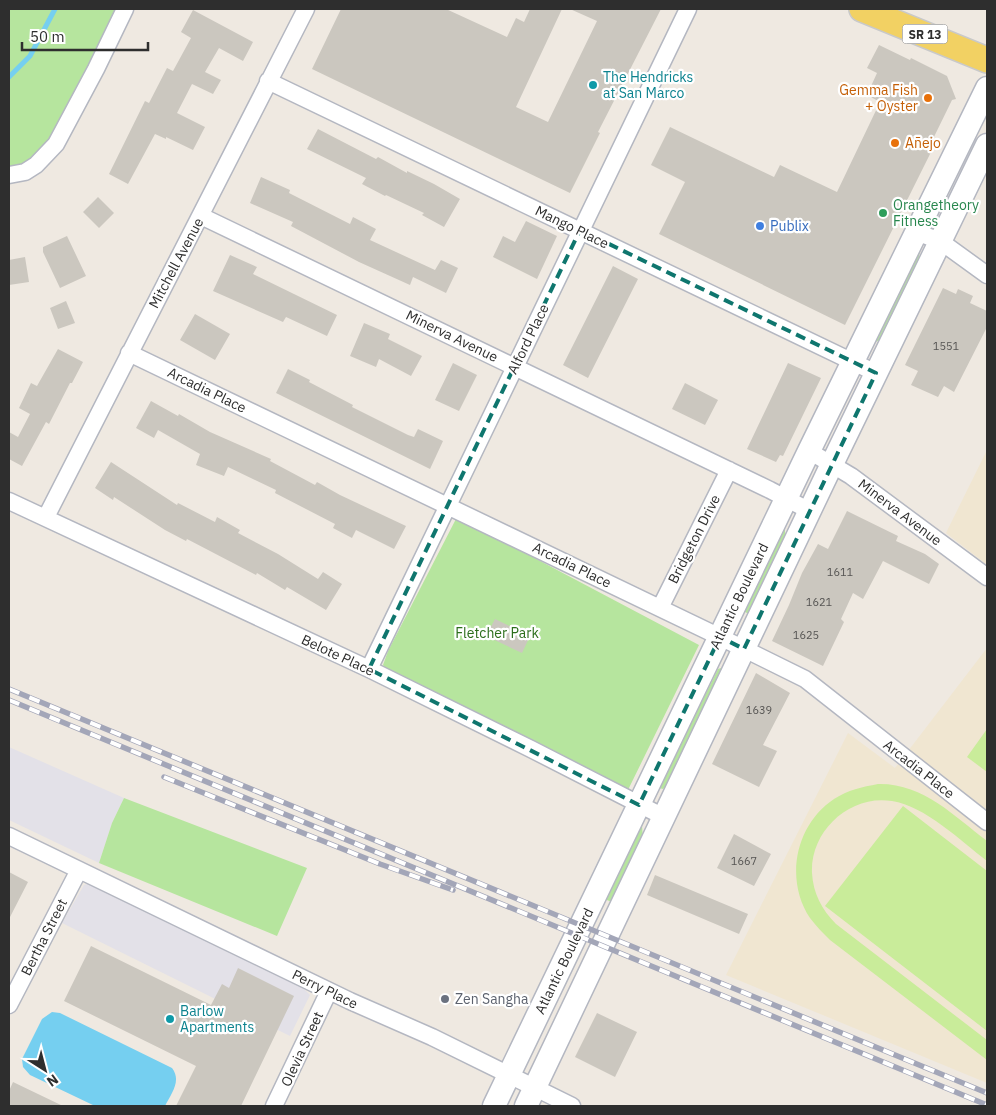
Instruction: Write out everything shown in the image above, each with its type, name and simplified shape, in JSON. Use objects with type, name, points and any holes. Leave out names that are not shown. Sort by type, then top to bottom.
[{"type":"main road","name":"SR 13","points":[[862,9],[987,60]]},
{"type":"main road","name":"Atlantic Boulevard","points":[[494,1106],[809,451],[987,88]]},
{"type":"main road","name":"Atlantic Boulevard","points":[[531,1097],[832,464],[987,145]]},
{"type":"street","points":[[9,175],[25,172],[36,165],[56,144],[125,9]]},
{"type":"street","name":"Mitchell Avenue","points":[[46,517],[306,9]]},
{"type":"street","name":"Alford Place","points":[[369,669],[688,9]]},
{"type":"street","name":"Mango Place","points":[[268,81],[876,373]]},
{"type":"street","name":"Minerva Avenue","points":[[201,216],[729,470],[810,511]]},
{"type":"street","points":[[916,232],[940,241],[987,276]]},
{"type":"street","name":"Arcadia Place","points":[[129,353],[744,648],[805,680],[987,822]]},
{"type":"street","name":"Minerva Avenue","points":[[809,451],[832,464],[987,577]]},
{"type":"street","name":"Bridgeton Drive","points":[[660,608],[729,470]]},
{"type":"street","name":"Belote Place","points":[[9,501],[369,669],[532,749],[664,817]]},
{"type":"street","name":"Perry Place","points":[[9,836],[329,991],[432,1037],[509,1076],[531,1097],[572,1106]]},
{"type":"street","name":"Bertha Street","points":[[9,1005],[79,870]]},
{"type":"street","name":"Olevia Street","points":[[274,1106],[329,991]]},
{"type":"highlighted area","points":[[580,230],[876,373],[744,649],[720,637],[639,805],[369,669]]},
{"type":"shaded area","points":[[987,450],[987,565],[946,533]]},
{"type":"shaded area","points":[[987,648],[987,1083],[726,975],[848,733],[895,768]]},
{"type":"shaded area","points":[[9,747],[124,798],[112,823],[99,863],[9,820]]},
{"type":"shaded area","points":[[90,883],[303,988],[310,995],[290,1036],[62,923],[84,885]]},
{"type":"green space","points":[[9,9],[118,9],[53,141],[24,166],[9,169]]},
{"type":"green space","points":[[919,249],[918,265],[880,340],[875,342],[874,339]]},
{"type":"green space","name":"Fletcher Park","points":[[457,517],[699,645],[627,792],[387,671],[383,665],[388,651]]},
{"type":"green space","points":[[785,526],[785,536],[749,614],[744,609]]},
{"type":"green space","points":[[721,668],[722,673],[670,782],[663,789],[659,788],[718,669]]},
{"type":"green space","points":[[987,729],[987,772],[967,757]]},
{"type":"green space","points":[[878,784],[894,785],[909,789],[924,795],[950,812],[987,841],[987,861],[930,817],[904,804],[876,800],[861,803],[848,810],[825,830],[813,858],[812,873],[816,894],[826,913],[836,924],[987,1040],[987,1060],[830,940],[810,918],[802,903],[797,886],[796,870],[798,853],[803,837],[811,823],[821,810],[839,796],[855,789]]},
{"type":"green space","points":[[124,798],[307,868],[277,936],[99,863],[112,823]]},
{"type":"green space","points":[[903,806],[987,871],[987,1031],[825,906]]},
{"type":"green space","points":[[642,825],[643,840],[615,903],[604,899],[639,827]]},
{"type":"water","points":[[52,1012],[60,1013],[172,1068],[175,1073],[176,1083],[165,1106],[95,1106],[30,1075],[23,1067],[22,1059],[42,1019]]},
{"type":"building","points":[[341,9],[446,9],[507,37],[516,18],[524,22],[530,9],[562,9],[516,107],[548,122],[597,21],[570,9],[661,9],[598,132],[600,133],[570,193],[312,69]]},
{"type":"building","points":[[193,10],[253,42],[243,61],[219,48],[205,72],[221,80],[213,94],[192,84],[177,113],[205,127],[193,150],[166,137],[166,139],[155,134],[128,184],[109,174],[145,101],[149,103],[167,68],[173,71],[191,38],[181,32]]},
{"type":"building","points":[[879,45],[947,76],[956,99],[952,100],[931,143],[935,144],[845,325],[659,234],[685,182],[651,165],[670,127],[774,177],[780,165],[837,192],[880,102],[867,95],[877,73],[867,68]]},
{"type":"building","points":[[318,129],[376,159],[378,157],[407,173],[407,171],[434,184],[460,199],[444,227],[422,215],[424,213],[362,184],[366,178],[307,149]]},
{"type":"building","points":[[261,177],[290,190],[289,193],[350,224],[353,217],[376,229],[370,240],[435,270],[441,260],[458,268],[446,293],[413,277],[410,285],[359,262],[291,226],[293,222],[250,203]]},
{"type":"building","points":[[98,197],[114,213],[99,228],[83,212]]},
{"type":"building","points":[[526,221],[557,236],[537,279],[493,257],[503,236],[515,242]]},
{"type":"building","points":[[67,236],[86,276],[60,288],[43,252],[43,247]]},
{"type":"building","points":[[230,255],[257,267],[253,274],[337,315],[327,336],[286,317],[283,322],[213,291]]},
{"type":"building","points":[[25,257],[29,282],[9,285],[9,260]]},
{"type":"building","points":[[613,266],[638,279],[588,378],[563,365]]},
{"type":"building","points":[[943,288],[956,294],[958,289],[973,296],[970,303],[987,311],[987,327],[954,392],[944,386],[938,397],[911,385],[918,371],[905,365]]},
{"type":"building","points":[[66,301],[75,323],[58,329],[50,308]]},
{"type":"building","points":[[195,314],[230,334],[215,360],[180,340]]},
{"type":"building","points":[[364,323],[390,334],[388,339],[422,356],[411,376],[379,359],[376,367],[350,356]]},
{"type":"building","points":[[58,349],[83,362],[49,424],[46,422],[22,466],[9,459],[9,432],[18,437],[30,414],[19,408],[31,383],[37,386]]},
{"type":"building","points":[[453,363],[477,375],[459,411],[435,400]]},
{"type":"building","points":[[788,363],[821,378],[783,456],[780,455],[776,462],[747,449]]},
{"type":"building","points":[[288,369],[353,405],[352,407],[408,435],[414,437],[418,429],[443,441],[430,469],[276,393]]},
{"type":"building","points":[[685,383],[718,400],[705,425],[672,409]]},
{"type":"building","points":[[151,401],[178,416],[179,414],[210,432],[271,459],[270,461],[315,485],[317,482],[406,526],[394,549],[356,530],[352,538],[333,528],[335,524],[275,493],[276,490],[228,467],[224,476],[196,465],[200,454],[158,430],[154,438],[136,428]]},
{"type":"building","points":[[111,462],[177,505],[178,503],[215,522],[217,517],[240,530],[238,533],[278,554],[318,579],[323,572],[342,584],[326,610],[287,587],[285,590],[257,573],[256,575],[187,539],[186,541],[165,530],[114,497],[113,500],[95,488]]},
{"type":"building","points":[[847,511],[898,536],[896,541],[925,554],[939,564],[929,584],[883,561],[863,599],[853,593],[841,619],[844,622],[823,666],[772,641],[802,573],[818,544],[828,549]]},
{"type":"building","points":[[495,619],[530,636],[522,653],[486,636]]},
{"type":"building","points":[[756,673],[790,693],[763,745],[777,751],[759,787],[712,764]]},
{"type":"building","points":[[734,834],[771,854],[754,886],[717,868]]},
{"type":"building","points":[[9,872],[28,882],[9,919]]},
{"type":"building","points":[[655,875],[748,914],[739,934],[647,895]]},
{"type":"building","name":"Barlow Apartments","points":[[91,946],[211,1005],[222,984],[229,988],[238,968],[294,996],[241,1106],[176,1106],[196,1066],[64,1001]]},
{"type":"building","points":[[597,1013],[637,1032],[615,1077],[575,1057]]},
{"type":"building","points":[[13,1082],[63,1106],[9,1106],[9,1091]]},
{"type":"waterway","points":[[9,77],[30,56],[55,9]]},
{"type":"railway","points":[[9,689],[987,1093]]},
{"type":"railway","points":[[9,700],[987,1105]]},
{"type":"railway","points":[[164,777],[380,864],[453,890]]},
{"type":"place","name":"The Hendricks at San Marco","points":[[593,85]]},
{"type":"place","name":"Gemma Fish + Oyster","points":[[928,98]]},
{"type":"place","name":"Añejo","points":[[895,143]]},
{"type":"place","name":"Orangetheory Fitness","points":[[883,213]]},
{"type":"place","name":"Publix","points":[[760,226]]},
{"type":"place","name":"Zen Sangha","points":[[445,999]]},
{"type":"place","name":"Barlow Apartments","points":[[170,1019]]}]
